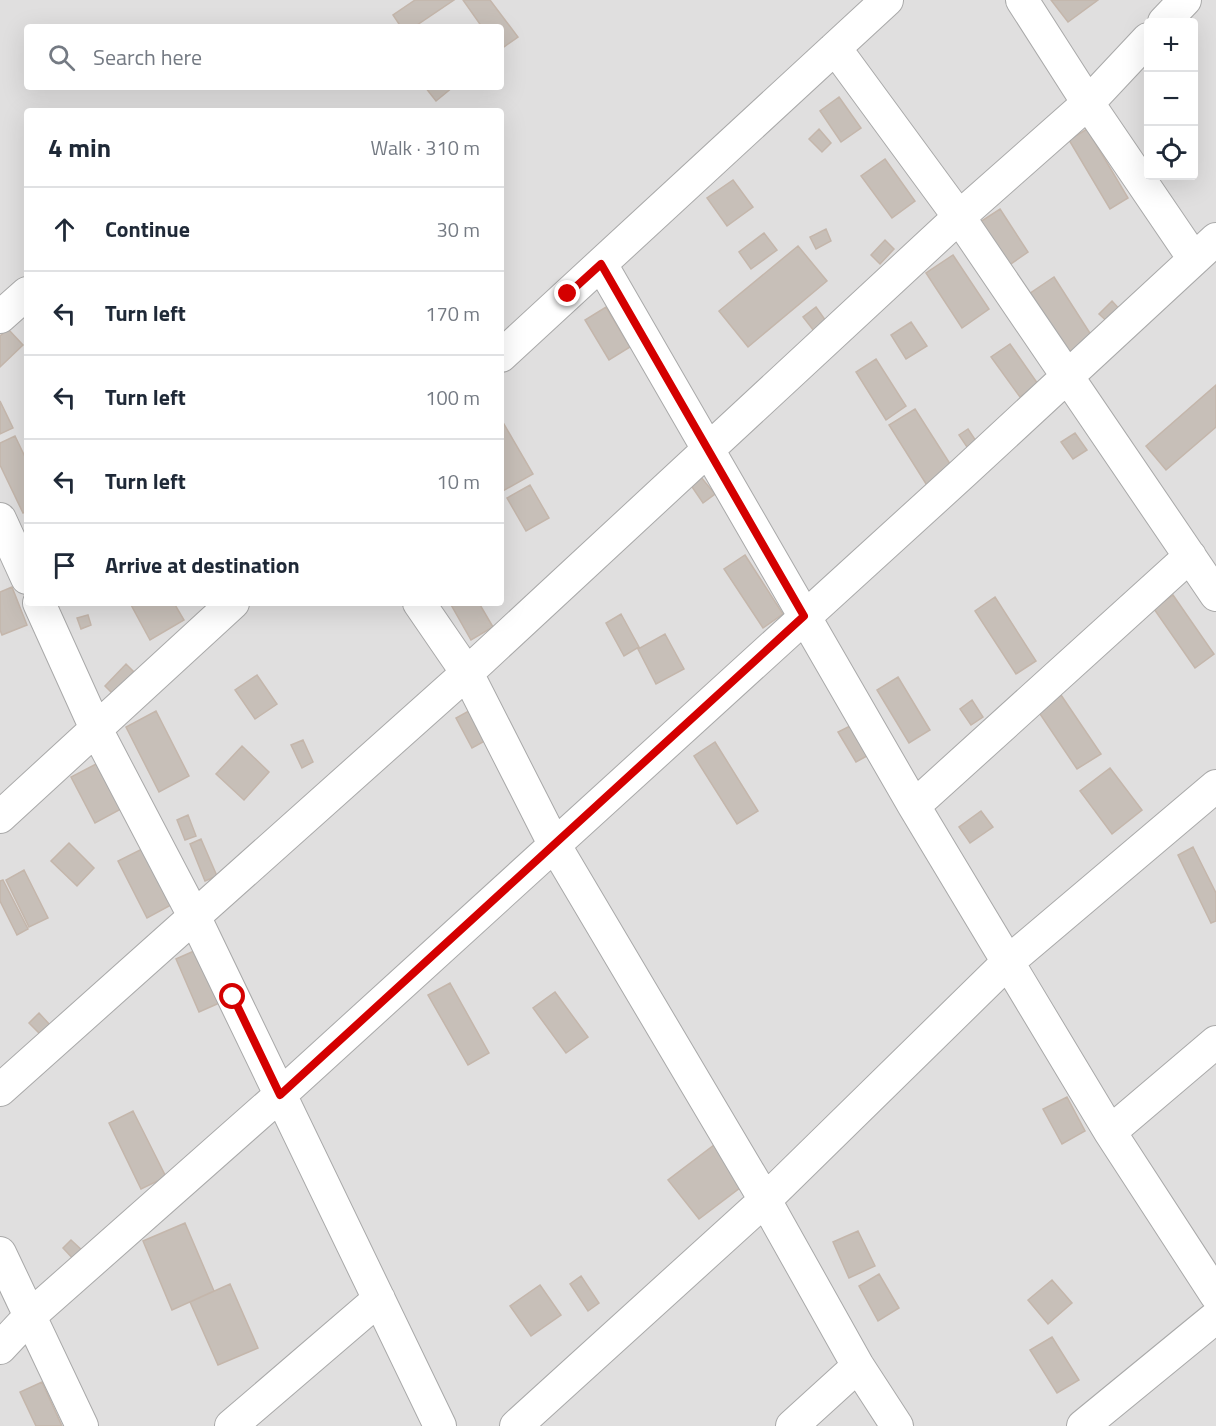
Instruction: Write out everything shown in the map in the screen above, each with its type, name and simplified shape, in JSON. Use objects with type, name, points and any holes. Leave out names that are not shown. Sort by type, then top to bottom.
[{"type":"street","points":[[504,353],[887,0]]},
{"type":"street","points":[[0,1348],[30,1316],[280,1095],[1205,249],[1088,103],[1022,0]]},
{"type":"street","points":[[1168,18],[1185,0]]},
{"type":"street","points":[[0,1090],[195,918],[466,673],[959,217],[1088,103],[1144,44]]},
{"type":"street","points":[[835,48],[959,217],[1216,595]]},
{"type":"street","points":[[601,264],[914,806],[1110,1132],[1216,1295]]},
{"type":"street","points":[[0,317],[24,296]]},
{"type":"street","points":[[0,519],[24,571]]},
{"type":"street","points":[[914,806],[1190,555]]},
{"type":"street","points":[[40,606],[96,729],[195,918],[440,1426]]},
{"type":"street","points":[[0,817],[230,606]]},
{"type":"street","points":[[420,606],[466,673],[554,844],[765,1200],[858,1366],[897,1426]]},
{"type":"street","points":[[516,1426],[765,1200],[1008,962],[1216,786]]},
{"type":"street","points":[[1110,1132],[1216,1042]]},
{"type":"street","points":[[0,1253],[82,1426]]},
{"type":"street","points":[[231,1426],[379,1299]]},
{"type":"street","points":[[1083,1426],[1216,1317]]},
{"type":"street","points":[[792,1426],[858,1366]]},
{"type":"shaded area","points":[[0,0],[1216,0],[1216,1426],[0,1426]]},
{"type":"building","points":[[415,0],[454,0],[418,24],[399,24],[393,15]]},
{"type":"building","points":[[463,0],[490,0],[518,37],[504,47],[504,24],[480,24]]},
{"type":"building","points":[[1051,0],[1098,0],[1068,22]]},
{"type":"building","points":[[427,90],[449,90],[436,101]]},
{"type":"building","points":[[839,97],[861,128],[841,142],[820,111]]},
{"type":"building","points":[[819,129],[831,143],[822,152],[809,139]]},
{"type":"building","points":[[1087,129],[1128,198],[1110,209],[1069,140]]},
{"type":"building","points":[[885,159],[915,201],[892,218],[861,176]]},
{"type":"building","points":[[733,180],[753,207],[727,226],[707,198]]},
{"type":"building","points":[[1000,209],[1028,252],[1008,266],[980,222]]},
{"type":"building","points":[[826,229],[831,241],[816,249],[810,237]]},
{"type":"building","points":[[764,233],[777,250],[751,269],[739,252]]},
{"type":"building","points":[[885,240],[894,249],[880,264],[871,255]]},
{"type":"building","points":[[798,246],[827,281],[748,347],[719,311]]},
{"type":"building","points":[[953,255],[989,309],[962,328],[926,273]]},
{"type":"building","points":[[1054,277],[1095,341],[1067,359],[1026,296]]},
{"type":"building","points":[[1112,301],[1122,312],[1110,324],[1099,314]]},
{"type":"building","points":[[606,307],[630,347],[609,360],[585,320]]},
{"type":"building","points":[[816,307],[826,321],[814,331],[803,317]]},
{"type":"building","points":[[911,322],[927,346],[906,359],[891,335]]},
{"type":"building","points":[[8,329],[23,345],[0,367],[0,336]]},
{"type":"building","points":[[1010,344],[1038,384],[1020,397],[991,357]]},
{"type":"building","points":[[876,359],[906,406],[886,420],[856,372]]},
{"type":"building","points":[[1216,385],[1216,427],[1166,470],[1146,446]]},
{"type":"building","points":[[0,401],[13,428],[0,434]]},
{"type":"building","points":[[915,409],[954,470],[928,487],[889,425]]},
{"type":"building","points":[[504,424],[533,474],[504,490]]},
{"type":"building","points":[[968,429],[976,441],[967,447],[959,435]]},
{"type":"building","points":[[1075,433],[1087,450],[1073,459],[1061,442]]},
{"type":"building","points":[[15,436],[24,455],[23,513],[0,465],[0,443]]},
{"type":"building","points":[[700,476],[715,494],[703,503],[690,484]]},
{"type":"building","points":[[530,485],[549,518],[526,531],[507,498]]},
{"type":"building","points":[[745,555],[783,614],[763,628],[724,569]]},
{"type":"building","points":[[12,587],[27,625],[2,635],[0,592]]},
{"type":"building","points":[[1173,595],[1214,654],[1195,668],[1154,609]]},
{"type":"building","points":[[995,597],[1036,661],[1016,674],[975,611]]},
{"type":"building","points":[[132,606],[176,606],[184,620],[150,640]]},
{"type":"building","points":[[452,606],[481,606],[493,627],[471,640]]},
{"type":"building","points":[[621,614],[639,647],[624,656],[606,623]]},
{"type":"building","points":[[88,615],[91,625],[81,629],[77,618]]},
{"type":"building","points":[[665,634],[684,669],[656,684],[638,649]]},
{"type":"building","points":[[126,664],[136,674],[115,696],[105,686]]},
{"type":"building","points":[[257,675],[277,704],[255,719],[235,690]]},
{"type":"building","points":[[898,677],[930,730],[909,743],[877,690]]},
{"type":"building","points":[[1061,695],[1101,754],[1077,769],[1038,711]]},
{"type":"building","points":[[972,700],[983,717],[971,725],[960,709]]},
{"type":"building","points":[[476,707],[492,737],[472,748],[456,718]]},
{"type":"building","points":[[156,711],[189,776],[159,792],[126,727]]},
{"type":"building","points":[[850,726],[867,756],[856,762],[838,732]]},
{"type":"building","points":[[303,740],[313,762],[302,768],[291,745]]},
{"type":"building","points":[[715,742],[758,811],[737,824],[694,756]]},
{"type":"building","points":[[242,746],[269,772],[244,800],[216,774]]},
{"type":"building","points":[[98,763],[121,809],[95,823],[71,777]]},
{"type":"building","points":[[1110,768],[1142,810],[1112,834],[1080,791]]},
{"type":"building","points":[[981,811],[993,827],[970,843],[959,827]]},
{"type":"building","points":[[188,815],[196,836],[185,840],[177,820]]},
{"type":"building","points":[[201,839],[217,876],[205,881],[190,844]]},
{"type":"building","points":[[69,843],[94,868],[77,886],[51,861]]},
{"type":"building","points":[[1193,847],[1216,893],[1216,921],[1211,923],[1178,855]]},
{"type":"building","points":[[142,849],[171,905],[147,918],[118,861]]},
{"type":"building","points":[[24,870],[48,918],[29,927],[6,880]]},
{"type":"building","points":[[3,880],[28,929],[17,935],[0,901],[0,881]]},
{"type":"building","points":[[203,947],[226,1000],[199,1012],[176,959]]},
{"type":"building","points":[[450,983],[489,1053],[468,1065],[428,995]]},
{"type":"building","points":[[555,992],[588,1037],[566,1053],[533,1008]]},
{"type":"building","points":[[39,1013],[50,1025],[40,1034],[29,1023]]},
{"type":"building","points":[[1067,1097],[1085,1131],[1062,1144],[1043,1109]]},
{"type":"building","points":[[133,1111],[166,1177],[141,1189],[109,1123]]},
{"type":"building","points":[[714,1145],[745,1184],[699,1219],[668,1180]]},
{"type":"building","points":[[185,1223],[214,1291],[172,1310],[143,1241]]},
{"type":"building","points":[[858,1231],[875,1266],[849,1278],[833,1242]]},
{"type":"building","points":[[71,1240],[85,1253],[76,1262],[63,1248]]},
{"type":"building","points":[[879,1274],[899,1308],[878,1321],[859,1286]]},
{"type":"building","points":[[581,1276],[599,1303],[588,1311],[570,1284]]},
{"type":"building","points":[[1052,1280],[1072,1303],[1048,1324],[1028,1300]]},
{"type":"building","points":[[230,1284],[258,1348],[218,1365],[190,1302]]},
{"type":"building","points":[[540,1285],[561,1315],[531,1336],[510,1306]]},
{"type":"building","points":[[1052,1337],[1079,1380],[1057,1393],[1030,1350]]},
{"type":"building","points":[[42,1382],[62,1426],[36,1426],[20,1392]]},
{"type":"route","points":[[233,997],[280,1095],[804,616],[601,264],[568,294]]}]
